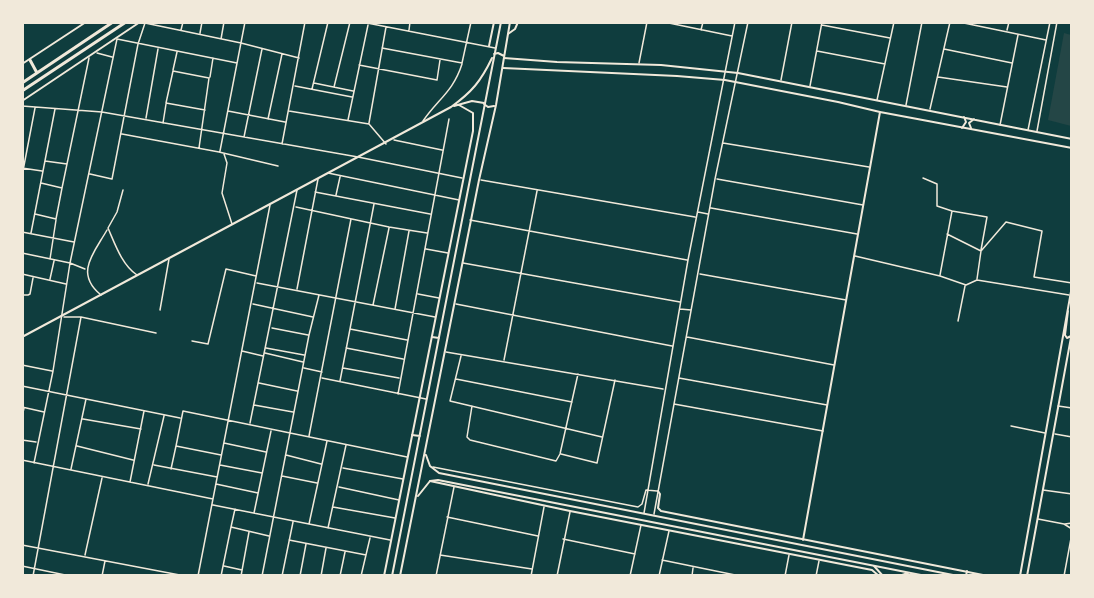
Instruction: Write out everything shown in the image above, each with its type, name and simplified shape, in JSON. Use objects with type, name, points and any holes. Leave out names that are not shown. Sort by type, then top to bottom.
[{"type":"highway","points":[[22,82],[113,22]]},
{"type":"highway","points":[[22,91],[126,22]]},
{"type":"highway","points":[[30,60],[37,73]]},
{"type":"main road","points":[[22,64],[86,22]]},
{"type":"main road","points":[[489,46],[494,22]]},
{"type":"main road","points":[[22,337],[327,173],[394,140],[451,107],[478,85],[494,54],[501,22]]},
{"type":"main road","points":[[399,576],[478,180],[496,105],[510,22]]},
{"type":"main road","points":[[508,34],[518,22]]},
{"type":"main road","points":[[22,101],[143,23]]},
{"type":"main road","points":[[494,54],[501,53],[504,57],[583,63],[639,64],[726,71],[1071,139]]},
{"type":"main road","points":[[392,576],[492,58]]},
{"type":"main road","points":[[582,72],[585,67],[583,63]]},
{"type":"main road","points":[[591,72],[589,68],[592,63]]},
{"type":"main road","points":[[503,68],[725,80],[1071,148]]},
{"type":"main road","points":[[837,102],[841,98],[840,93]]},
{"type":"main road","points":[[848,104],[846,99],[849,95]]},
{"type":"main road","points":[[451,107],[472,101],[484,103],[489,107],[496,105]]},
{"type":"main road","points":[[384,576],[475,117],[471,110],[459,105]]},
{"type":"main road","points":[[804,540],[880,112]]},
{"type":"main road","points":[[962,128],[966,122],[963,117]]},
{"type":"main road","points":[[971,129],[969,123],[974,119]]},
{"type":"main road","points":[[1061,146],[1063,137]]},
{"type":"main road","points":[[453,230],[460,231]]},
{"type":"main road","points":[[1071,285],[1019,575],[1027,575],[1071,334]]},
{"type":"main road","points":[[1068,308],[1065,335],[1067,338],[1071,334]]},
{"type":"main road","points":[[432,337],[439,338]]},
{"type":"main road","points":[[1060,356],[1064,352],[1067,357]]},
{"type":"main road","points":[[435,359],[438,362],[443,361]]},
{"type":"main road","points":[[431,376],[440,377]]},
{"type":"main road","points":[[412,435],[420,436]]},
{"type":"main road","points":[[425,452],[430,466],[440,473],[958,576]]},
{"type":"main road","points":[[479,481],[481,475]]},
{"type":"main road","points":[[458,484],[459,477]]},
{"type":"main road","points":[[467,485],[468,478]]},
{"type":"main road","points":[[416,498],[430,481],[438,480],[526,497],[669,530],[689,532]]},
{"type":"main road","points":[[430,481],[570,512],[689,532],[819,560],[874,566],[926,576]]},
{"type":"main road","points":[[558,496],[559,491]]},
{"type":"main road","points":[[658,491],[660,511],[988,576]]},
{"type":"main road","points":[[525,502],[526,497]]},
{"type":"main road","points":[[722,529],[723,524]]},
{"type":"main road","points":[[772,546],[773,539]]},
{"type":"main road","points":[[786,549],[788,541]]},
{"type":"main road","points":[[744,543],[772,546],[854,564],[875,571],[879,576]]},
{"type":"main road","points":[[840,547],[840,552]]},
{"type":"main road","points":[[805,557],[806,553]]},
{"type":"main road","points":[[929,570],[930,564]]},
{"type":"main road","points":[[874,566],[884,576]]},
{"type":"main road","points":[[966,576],[967,571]]},
{"type":"main road","points":[[899,576],[911,572]]},
{"type":"street","points":[[181,30],[183,22]]},
{"type":"street","points":[[199,34],[202,22]]},
{"type":"street","points":[[221,39],[224,22]]},
{"type":"street","points":[[219,152],[245,22]]},
{"type":"street","points":[[282,145],[305,22]]},
{"type":"street","points":[[312,89],[328,22]]},
{"type":"street","points":[[334,87],[350,22]]},
{"type":"street","points":[[362,22],[495,48]]},
{"type":"street","points":[[409,31],[410,22]]},
{"type":"street","points":[[422,122],[457,79],[471,22]]},
{"type":"street","points":[[639,64],[647,22]]},
{"type":"street","points":[[664,22],[733,36]]},
{"type":"street","points":[[701,30],[703,22]]},
{"type":"street","points":[[644,513],[664,389],[735,22]]},
{"type":"street","points":[[654,515],[715,179],[748,22]]},
{"type":"street","points":[[781,81],[792,22]]},
{"type":"street","points":[[878,100],[894,22]]},
{"type":"street","points":[[906,105],[922,22]]},
{"type":"street","points":[[930,110],[950,22]]},
{"type":"street","points":[[959,22],[1047,41]]},
{"type":"street","points":[[1006,32],[1009,22]]},
{"type":"street","points":[[1028,130],[1050,22]]},
{"type":"street","points":[[1036,132],[1057,22]]},
{"type":"street","points":[[89,174],[112,178],[143,23],[241,43],[298,58]]},
{"type":"street","points":[[348,121],[368,24]]},
{"type":"street","points":[[810,86],[822,24],[891,38]]},
{"type":"street","points":[[369,124],[386,27]]},
{"type":"street","points":[[1000,125],[1018,35]]},
{"type":"street","points":[[34,463],[63,316],[70,263],[117,39],[237,63]]},
{"type":"street","points":[[146,120],[158,48]]},
{"type":"street","points":[[244,137],[262,48]]},
{"type":"street","points":[[382,48],[462,63]]},
{"type":"street","points":[[944,49],[1013,63]]},
{"type":"street","points":[[817,51],[886,64]]},
{"type":"street","points":[[163,123],[177,52]]},
{"type":"street","points":[[95,53],[113,57]]},
{"type":"street","points":[[268,118],[282,53]]},
{"type":"street","points":[[50,259],[89,57]]},
{"type":"street","points":[[199,148],[213,58]]},
{"type":"street","points":[[359,65],[437,80],[441,59]]},
{"type":"street","points":[[173,71],[209,78]]},
{"type":"street","points":[[938,77],[1008,87]]},
{"type":"street","points":[[314,83],[354,92]]},
{"type":"street","points":[[293,86],[352,98]]},
{"type":"street","points":[[166,103],[205,110]]},
{"type":"street","points":[[22,106],[102,112],[358,157],[463,179]]},
{"type":"street","points":[[22,176],[35,107]]},
{"type":"street","points":[[31,233],[55,108]]},
{"type":"street","points":[[227,111],[286,122]]},
{"type":"street","points":[[288,111],[369,124],[386,144]]},
{"type":"street","points":[[398,394],[449,119]]},
{"type":"street","points":[[121,134],[219,152],[278,166]]},
{"type":"street","points":[[394,140],[443,150]]},
{"type":"street","points":[[722,143],[870,167]]},
{"type":"street","points":[[223,153],[228,163],[222,193],[232,224]]},
{"type":"street","points":[[45,161],[68,165]]},
{"type":"street","points":[[23,168],[43,171]]},
{"type":"street","points":[[327,173],[459,200]]},
{"type":"street","points":[[336,196],[341,176]]},
{"type":"street","points":[[297,291],[318,178]]},
{"type":"street","points":[[923,178],[937,183],[937,206],[987,217],[976,280]]},
{"type":"street","points":[[715,179],[863,205]]},
{"type":"street","points":[[478,180],[696,218]]},
{"type":"street","points":[[41,183],[62,188]]},
{"type":"street","points":[[250,425],[297,189]]},
{"type":"street","points":[[101,296],[88,283],[86,270],[117,212],[123,190]]},
{"type":"street","points":[[504,361],[537,190]]},
{"type":"street","points":[[315,192],[431,214]]},
{"type":"street","points":[[198,576],[270,204]]},
{"type":"street","points":[[340,381],[374,204]]},
{"type":"street","points":[[295,207],[427,233]]},
{"type":"street","points":[[710,208],[858,234]]},
{"type":"street","points":[[940,276],[952,211]]},
{"type":"street","points":[[697,212],[709,214]]},
{"type":"street","points":[[34,214],[56,219]]},
{"type":"street","points":[[309,437],[351,219]]},
{"type":"street","points":[[470,220],[688,260]]},
{"type":"street","points":[[981,251],[1006,222],[1042,231],[1034,277],[1071,285]]},
{"type":"street","points":[[373,305],[389,227]]},
{"type":"street","points":[[108,228],[123,260],[137,276]]},
{"type":"street","points":[[394,309],[409,230]]},
{"type":"street","points":[[22,232],[75,242]]},
{"type":"street","points":[[947,234],[981,251]]},
{"type":"street","points":[[425,249],[448,253]]},
{"type":"street","points":[[22,253],[70,263],[86,270]]},
{"type":"street","points":[[854,256],[940,276],[966,285],[976,280],[1070,295]]},
{"type":"street","points":[[160,310],[169,259]]},
{"type":"street","points":[[50,280],[55,260]]},
{"type":"street","points":[[462,262],[681,302]]},
{"type":"street","points":[[192,341],[208,344],[226,269],[257,276]]},
{"type":"street","points":[[22,274],[67,284]]},
{"type":"street","points":[[699,274],[847,300]]},
{"type":"street","points":[[22,295],[29,295],[33,277]]},
{"type":"street","points":[[256,283],[435,317]]},
{"type":"street","points":[[958,321],[966,285]]},
{"type":"street","points":[[417,294],[439,298]]},
{"type":"street","points":[[262,576],[309,335],[319,295]]},
{"type":"street","points":[[252,303],[314,317]]},
{"type":"street","points":[[454,303],[672,346]]},
{"type":"street","points":[[680,309],[692,310]]},
{"type":"street","points":[[63,316],[156,333]]},
{"type":"street","points":[[33,576],[81,318]]},
{"type":"street","points":[[270,327],[309,335]]},
{"type":"street","points":[[350,328],[408,340]]},
{"type":"street","points":[[687,337],[835,366]]},
{"type":"street","points":[[266,348],[305,355]]},
{"type":"street","points":[[346,348],[404,359]]},
{"type":"street","points":[[242,351],[304,362]]},
{"type":"street","points":[[445,351],[664,389]]},
{"type":"street","points":[[461,354],[450,401],[602,437]]},
{"type":"street","points":[[22,365],[53,371]]},
{"type":"street","points":[[303,368],[322,372]]},
{"type":"street","points":[[343,368],[400,378]]},
{"type":"street","points":[[472,406],[467,437],[470,440],[556,461],[560,454],[578,373]]},
{"type":"street","points":[[321,378],[427,400]]},
{"type":"street","points":[[455,378],[572,402]]},
{"type":"street","points":[[679,378],[828,406]]},
{"type":"street","points":[[560,454],[597,463],[615,379]]},
{"type":"street","points":[[259,383],[298,392]]},
{"type":"street","points":[[22,386],[182,418]]},
{"type":"street","points":[[71,470],[86,399]]},
{"type":"street","points":[[674,404],[824,431]]},
{"type":"street","points":[[254,405],[294,412]]},
{"type":"street","points":[[1058,406],[1071,408]]},
{"type":"street","points":[[22,417],[23,407],[45,412]]},
{"type":"street","points":[[130,482],[144,410]]},
{"type":"street","points":[[171,469],[183,411],[408,457]]},
{"type":"street","points":[[148,486],[164,415]]},
{"type":"street","points":[[82,419],[141,429]]},
{"type":"street","points":[[1011,426],[1046,433]]},
{"type":"street","points":[[254,513],[272,430]]},
{"type":"street","points":[[1053,434],[1071,437]]},
{"type":"street","points":[[22,440],[38,443]]},
{"type":"street","points":[[309,524],[327,441]]},
{"type":"street","points":[[224,444],[267,452]]},
{"type":"street","points":[[328,528],[346,445]]},
{"type":"street","points":[[76,446],[134,460]]},
{"type":"street","points":[[176,446],[222,455]]},
{"type":"street","points":[[286,455],[322,464]]},
{"type":"street","points":[[22,460],[213,499]]},
{"type":"street","points":[[153,465],[217,477]]},
{"type":"street","points":[[220,465],[263,473]]},
{"type":"street","points":[[430,466],[638,507],[642,504],[645,490],[658,491]]},
{"type":"street","points":[[341,468],[404,480]]},
{"type":"street","points":[[282,476],[318,483]]},
{"type":"street","points":[[85,556],[102,477]]},
{"type":"street","points":[[216,484],[258,494]]},
{"type":"street","points":[[337,487],[399,500]]},
{"type":"street","points":[[436,576],[454,488]]},
{"type":"street","points":[[1043,489],[1071,494]]},
{"type":"street","points":[[212,505],[391,540]]},
{"type":"street","points":[[531,576],[544,506]]},
{"type":"street","points":[[333,507],[396,518]]},
{"type":"street","points":[[221,576],[235,509]]},
{"type":"street","points":[[557,576],[570,512]]},
{"type":"street","points":[[447,517],[538,536]]},
{"type":"street","points":[[1037,519],[1064,524],[1071,523]]},
{"type":"street","points":[[285,576],[282,575],[293,521]]},
{"type":"street","points":[[630,576],[643,524]]},
{"type":"street","points":[[1064,524],[1071,529]]},
{"type":"street","points":[[231,527],[270,536]]},
{"type":"street","points":[[659,576],[669,530]]},
{"type":"street","points":[[241,576],[249,531]]},
{"type":"street","points":[[1064,576],[1071,533]]},
{"type":"street","points":[[361,576],[370,537]]},
{"type":"street","points":[[563,539],[634,554]]},
{"type":"street","points":[[289,540],[366,555]]},
{"type":"street","points":[[300,576],[306,544]]},
{"type":"street","points":[[22,545],[185,576]]},
{"type":"street","points":[[321,576],[326,547]]},
{"type":"street","points":[[340,576],[345,551]]},
{"type":"street","points":[[785,576],[790,554]]},
{"type":"street","points":[[440,555],[532,568]]},
{"type":"street","points":[[102,576],[105,560]]},
{"type":"street","points":[[663,560],[740,576]]},
{"type":"street","points":[[816,576],[819,560]]},
{"type":"street","points":[[22,566],[70,576]]},
{"type":"street","points":[[223,566],[242,570]]},
{"type":"street","points":[[692,576],[694,566]]},
{"type":"shaded area","points":[[1064,33],[1071,35],[1071,126],[1048,120]]}]
